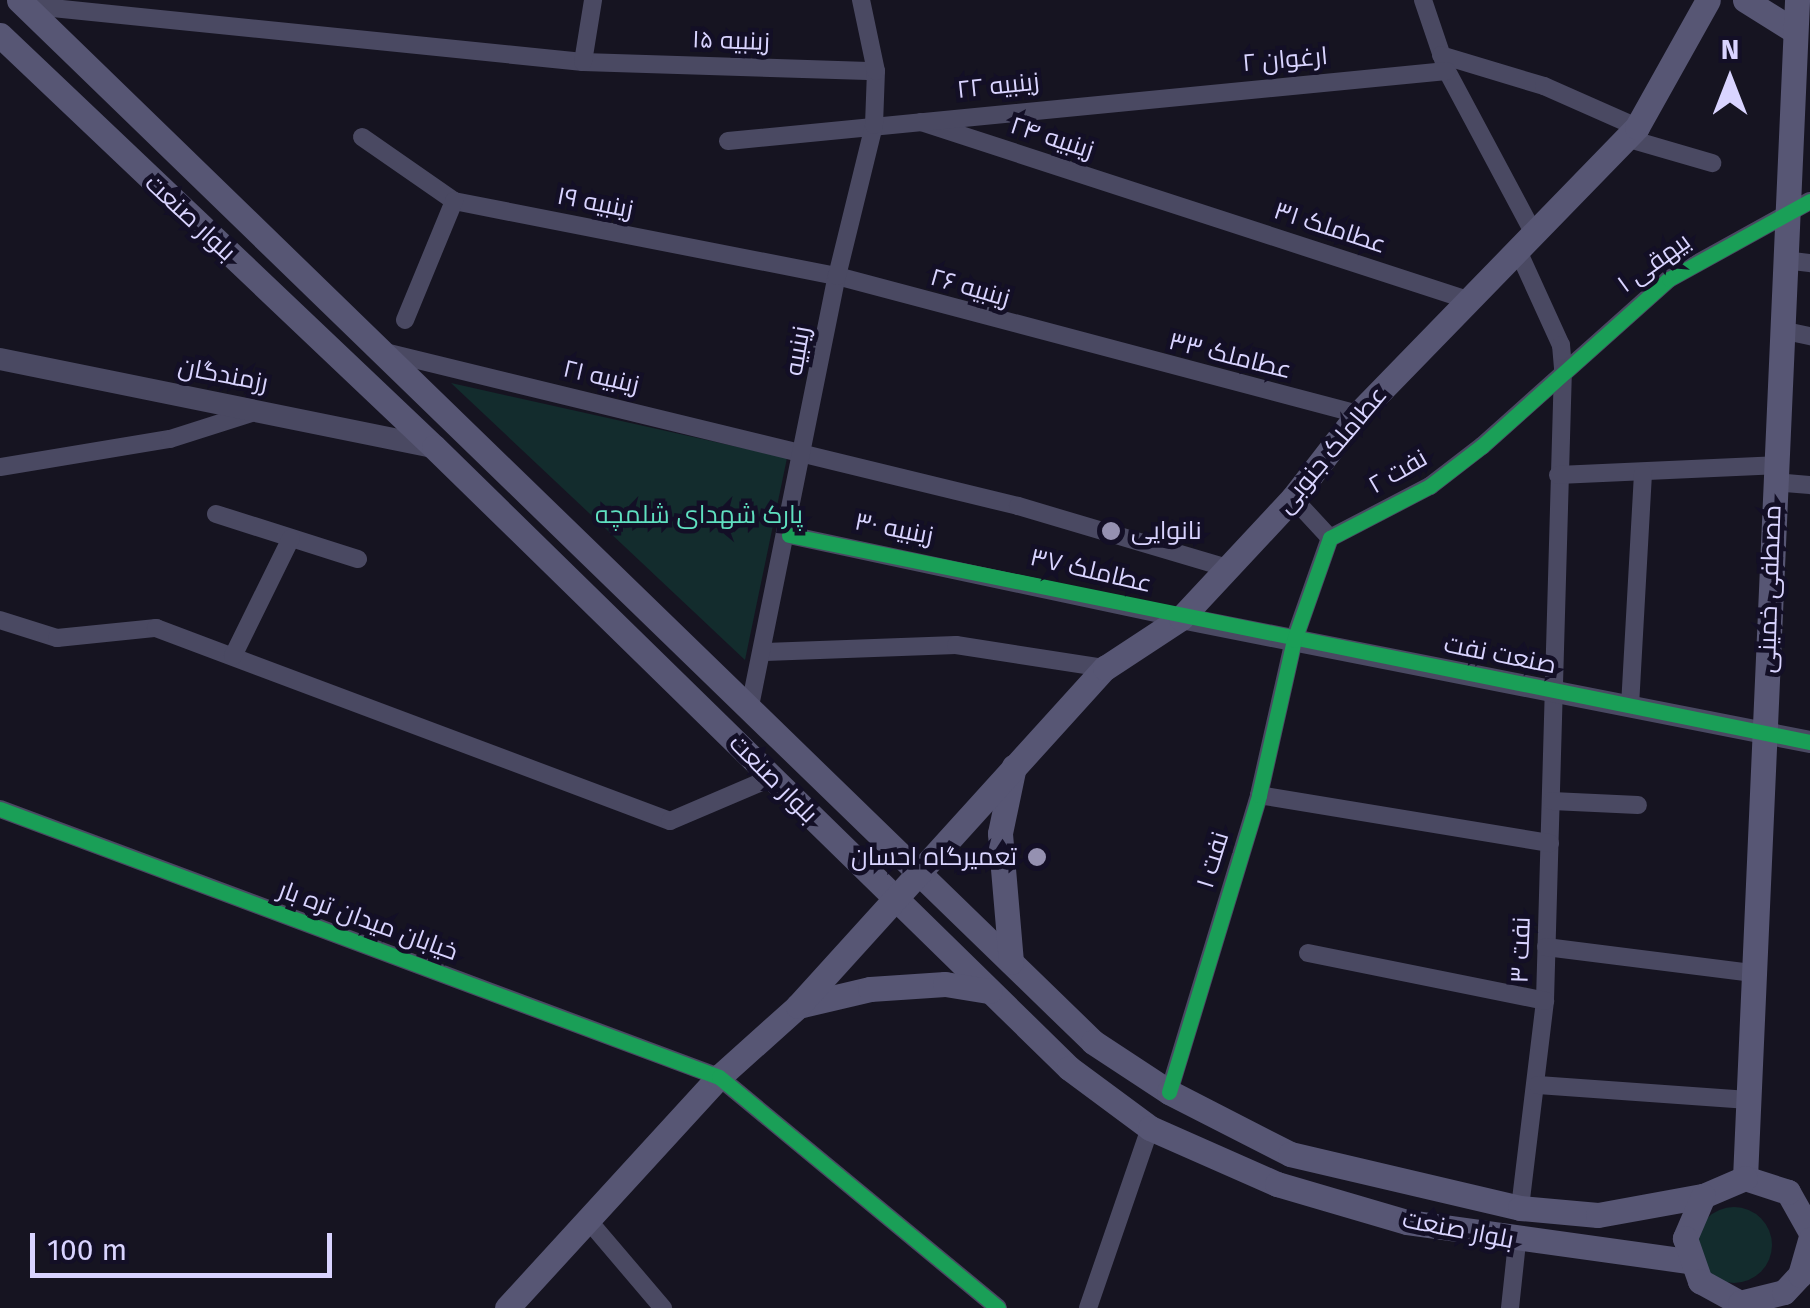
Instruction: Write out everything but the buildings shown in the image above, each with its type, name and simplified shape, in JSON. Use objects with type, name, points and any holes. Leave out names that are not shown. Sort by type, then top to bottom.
[{"type":"main road","name":"عطاملک جنوبی","points":[[506,1308],[719,1077],[798,1006],[918,867],[1105,668],[1181,618],[1293,498],[1358,414],[1527,244],[1631,132],[1708,0]]},
{"type":"main road","points":[[1745,0],[1794,30]]},
{"type":"main road","name":"مصطفی خمینی","points":[[1744,1178],[1797,0]]},
{"type":"main road","name":"بلوار صنعت","points":[[21,2],[748,710],[918,867],[1093,1042],[1169,1092],[1290,1154],[1520,1208],[1598,1215],[1703,1196],[1744,1178]]},
{"type":"main road","name":"بلوار صنعت","points":[[0,35],[666,671],[1069,1068],[1150,1128],[1277,1184],[1406,1222],[1517,1242],[1688,1261]]},
{"type":"main road","points":[[180,209],[205,184]]},
{"type":"main road","points":[[666,671],[686,650]]},
{"type":"main road","points":[[1012,962],[1000,833],[1014,766]]},
{"type":"main road","points":[[798,1006],[870,990],[945,984],[989,991]]},
{"type":"main road","points":[[1069,1068],[1093,1042]]},
{"type":"main road","points":[[1744,1178],[1788,1192],[1808,1217]]},
{"type":"main road","points":[[1703,1196],[1688,1226],[1688,1261],[1700,1281],[1740,1305],[1773,1297],[1805,1276],[1810,1239]]},
{"type":"street","points":[[583,62],[593,0]]},
{"type":"street","name":"زینبیه","points":[[748,710],[765,652],[789,534],[836,276],[874,125],[876,71],[861,0]]},
{"type":"street","name":"نفت ۳","points":[[1423,0],[1444,63],[1527,244],[1561,345],[1563,368],[1558,475],[1558,692],[1545,1001],[1538,1084],[1520,1208]]},
{"type":"street","name":"زینبیه ۱۵","points":[[21,2],[583,62],[876,71]]},
{"type":"street","points":[[1444,63],[1544,86],[1631,132],[1712,163]]},
{"type":"street","name":"ارغوان ۲","points":[[1128,99],[1444,63]]},
{"type":"street","name":"زینبیه ۲۲","points":[[728,141],[1128,99]]},
{"type":"street","name":"زینبیه ۲۴","points":[[912,120],[1177,204]]},
{"type":"street","name":"زینبیه ۱۹","points":[[362,137],[454,201],[836,276]]},
{"type":"street","points":[[405,320],[454,201]]},
{"type":"street","name":"بیهقی ۱","points":[[1563,368],[1670,279],[1810,201]]},
{"type":"street","name":"عطاملک ۳۱","points":[[1177,204],[1468,300]]},
{"type":"street","points":[[1784,260],[1810,262]]},
{"type":"street","name":"زینبیه ۲۶","points":[[836,276],[1090,347]]},
{"type":"street","points":[[1780,330],[1810,336]]},
{"type":"street","name":"عطاملک ۳۳","points":[[1090,347],[1358,414]]},
{"type":"street","name":"زینبیه ۲۱","points":[[384,352],[1018,506],[1228,568]]},
{"type":"street","name":"رزمندگان","points":[[0,359],[434,447]]},
{"type":"street","name":"نفت ۲","points":[[1330,538],[1430,486],[1482,446],[1563,368]]},
{"type":"street","points":[[0,467],[170,439],[258,410]]},
{"type":"street","points":[[1630,706],[1643,473]]},
{"type":"street","points":[[1558,475],[1774,473],[1810,485]]},
{"type":"street","points":[[1293,498],[1330,538],[1294,640]]},
{"type":"street","points":[[216,514],[358,559]]},
{"type":"street","name":"زینبیه ۳۰","points":[[789,534],[990,573]]},
{"type":"street","points":[[233,656],[291,538]]},
{"type":"street","name":"عطاملک ۳۷","points":[[990,573],[1181,618]]},
{"type":"street","name":"صنعت نفت","points":[[1181,618],[1810,742]]},
{"type":"street","points":[[0,620],[56,638],[156,628],[670,821],[771,778]]},
{"type":"street","name":"نفت ۱","points":[[1169,1092],[1259,795],[1294,640]]},
{"type":"street","points":[[765,652],[956,646],[1105,668]]},
{"type":"street","points":[[1259,795],[1550,843]]},
{"type":"street","points":[[1552,801],[1638,805]]},
{"type":"street","name":"خیابان میدان تره بار","points":[[0,809],[719,1077],[998,1308]]},
{"type":"street","points":[[1546,947],[1753,973]]},
{"type":"street","points":[[1308,952],[1545,1001]]},
{"type":"street","points":[[1538,1084],[1748,1100]]},
{"type":"street","points":[[1093,1307],[1150,1128]]},
{"type":"street","points":[[588,1220],[663,1308]]},
{"type":"street","points":[[1510,1308],[1517,1242]]},
{"type":"green space","name":"پارک شهدای شلمچه","points":[[451,383],[787,458],[745,660]]},
{"type":"green space","points":[[1734,1207],[1761,1218],[1772,1245],[1761,1272],[1734,1283],[1707,1272],[1696,1245],[1707,1218]]},
{"type":"cycle path","points":[[1169,1092],[1259,795],[1294,640],[1330,538],[1430,486],[1482,446],[1669,279],[1810,201]]},
{"type":"cycle path","points":[[789,535],[1810,742]]},
{"type":"cycle path","points":[[0,809],[719,1077],[998,1308]]},
{"type":"place","name":"نانوایی","points":[[1111,531]]},
{"type":"place","name":"تعمیرگاه احسان","points":[[1037,857]]}]
